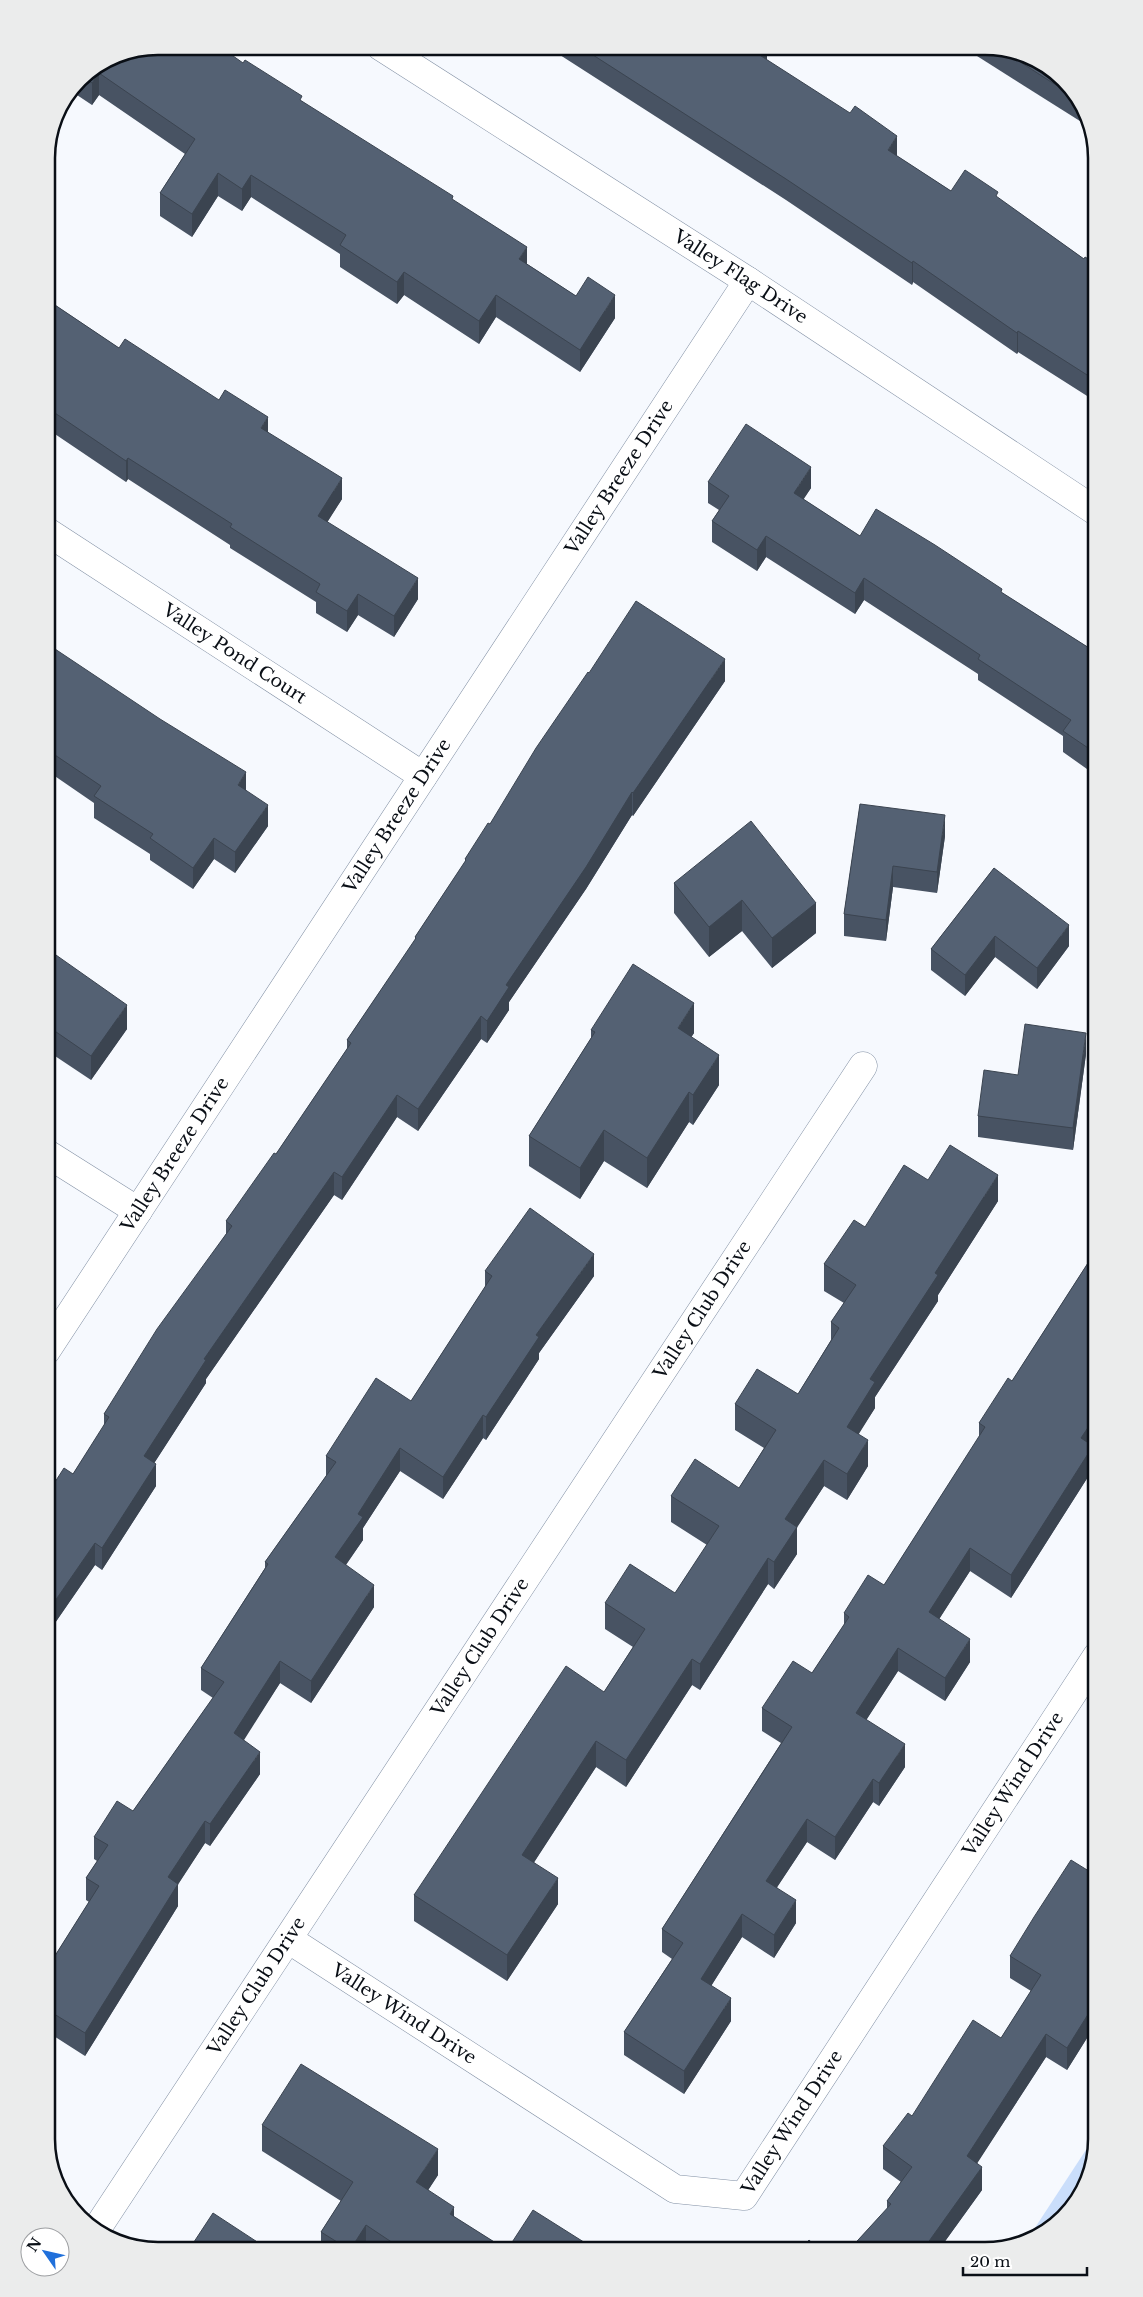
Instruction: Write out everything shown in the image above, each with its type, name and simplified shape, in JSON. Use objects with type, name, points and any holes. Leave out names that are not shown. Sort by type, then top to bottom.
[{"type":"street","name":"Valley Flag Drive","points":[[394,55],[748,281],[1088,506]]},
{"type":"street","name":"Valley Breeze Drive","points":[[55,1337],[748,281]]},
{"type":"street","name":"Valley Pond Court","points":[[55,537],[423,776]]},
{"type":"street","name":"Valley Club Drive","points":[[100,2224],[863,1066]]},
{"type":"street","points":[[55,1159],[138,1211]]},
{"type":"street","name":"Valley Wind Drive","points":[[288,1939],[676,2189],[744,2196],[1088,1670]]},
{"type":"shaded area","points":[[1087,2148],[1083,2172],[1071,2196],[1053,2216],[1034,2229]]},
{"type":"building","points":[[152,55],[232,55],[243,63],[245,60],[302,96],[300,100],[453,196],[452,199],[527,247],[519,259],[576,296],[588,277],[615,295],[580,350],[496,295],[479,321],[404,272],[397,282],[340,245],[346,235],[251,175],[242,189],[218,173],[192,214],[160,193],[195,139],[99,73],[119,63]]},
{"type":"building","points":[[593,55],[760,55],[850,113],[855,106],[897,136],[888,150],[951,191],[965,170],[998,192],[996,196],[1084,259],[1085,257],[1088,259],[1088,376],[1018,331],[1017,333],[913,261],[912,263],[786,179]]},
{"type":"building","points":[[1020,62],[1048,76],[1061,88]]},
{"type":"building","points":[[55,305],[119,348],[125,339],[219,400],[225,390],[268,417],[261,428],[342,478],[318,516],[418,578],[394,616],[358,594],[347,611],[316,592],[320,584],[230,527],[232,524],[128,458],[126,461],[55,413]]},
{"type":"building","points":[[746,424],[811,467],[794,493],[860,536],[876,509],[935,545],[1002,589],[1001,592],[1088,647],[1088,748],[1063,731],[1071,720],[978,659],[980,655],[864,578],[855,593],[766,536],[757,550],[712,521],[729,496],[708,482]]},
{"type":"building","points":[[636,601],[725,659],[632,792],[586,867],[506,985],[509,987],[487,1021],[481,1016],[418,1109],[397,1095],[342,1177],[334,1172],[204,1359],[206,1360],[144,1456],[156,1464],[102,1548],[95,1543],[55,1601],[55,1482],[64,1468],[73,1474],[109,1417],[104,1414],[157,1329],[232,1226],[226,1221],[274,1153],[276,1154],[351,1043],[347,1040],[416,938],[488,823],[490,824],[536,748],[589,673]]},
{"type":"building","points":[[55,649],[160,719],[246,772],[238,785],[268,805],[235,852],[214,838],[193,868],[150,838],[153,834],[94,796],[101,786],[55,755]]},
{"type":"building","points":[[860,804],[945,815],[937,872],[893,866],[886,920],[844,914]]},
{"type":"building","points":[[751,821],[816,903],[772,938],[742,900],[709,927],[674,883]]},
{"type":"building","points":[[994,868],[1069,925],[1037,968],[995,936],[965,975],[931,949]]},
{"type":"building","points":[[55,954],[127,1005],[91,1056],[55,1031]]},
{"type":"building","points":[[633,964],[694,1003],[678,1028],[719,1055],[693,1095],[689,1092],[647,1158],[604,1130],[580,1168],[529,1136],[595,1032],[591,1030]]},
{"type":"building","points":[[1025,1024],[1086,1033],[1073,1128],[978,1116],[984,1070],[1018,1075]]},
{"type":"building","points":[[950,1145],[998,1175],[935,1273],[938,1275],[870,1379],[875,1382],[847,1427],[868,1440],[847,1474],[824,1460],[785,1519],[797,1527],[774,1562],[768,1558],[700,1664],[692,1659],[626,1760],[596,1741],[522,1855],[558,1878],[507,1955],[414,1895],[566,1666],[604,1692],[645,1629],[605,1603],[630,1564],[675,1593],[719,1526],[671,1496],[695,1459],[739,1488],[776,1430],[735,1404],[757,1369],[798,1394],[839,1328],[831,1322],[856,1285],[824,1264],[854,1220],[865,1227],[904,1165],[928,1180]]},
{"type":"building","points":[[530,1208],[594,1254],[536,1335],[539,1337],[486,1417],[483,1415],[443,1477],[400,1448],[358,1514],[363,1517],[335,1557],[374,1585],[311,1681],[280,1661],[234,1733],[260,1752],[210,1824],[205,1821],[168,1877],[178,1884],[85,2033],[55,2015],[55,1956],[99,1886],[86,1878],[108,1845],[94,1837],[117,1801],[133,1811],[224,1682],[201,1668],[268,1564],[265,1562],[336,1462],[326,1456],[376,1378],[411,1401],[492,1276],[485,1271]]},
{"type":"building","points":[[1088,1263],[1088,1428],[1081,1438],[1088,1443],[1088,1454],[1011,1575],[970,1548],[929,1612],[970,1639],[945,1678],[898,1648],[856,1713],[905,1744],[879,1783],[873,1779],[835,1837],[807,1819],[766,1881],[796,1900],[774,1935],[742,1914],[701,1979],[731,1998],[684,2071],[624,2032],[683,1943],[662,1929],[792,1727],[762,1708],[793,1661],[812,1673],[849,1617],[844,1613],[868,1575],[884,1585],[985,1427],[979,1423],[1008,1378],[1012,1381]]},
{"type":"building","points":[[1071,1860],[1088,1871],[1088,2014],[1067,2048],[1046,2034],[967,2156],[982,2167],[928,2242],[856,2242],[891,2204],[887,2201],[912,2167],[883,2146],[908,2113],[912,2116],[973,2020],[1001,2038],[1041,1975],[1010,1956]]},
{"type":"building","points":[[301,2064],[438,2149],[416,2182],[454,2207],[450,2214],[494,2242],[392,2242],[366,2225],[355,2242],[337,2242],[321,2232],[353,2182],[262,2125]]},
{"type":"building","points":[[533,2210],[584,2242],[512,2242]]},
{"type":"building","points":[[213,2213],[257,2242],[194,2242]]}]
